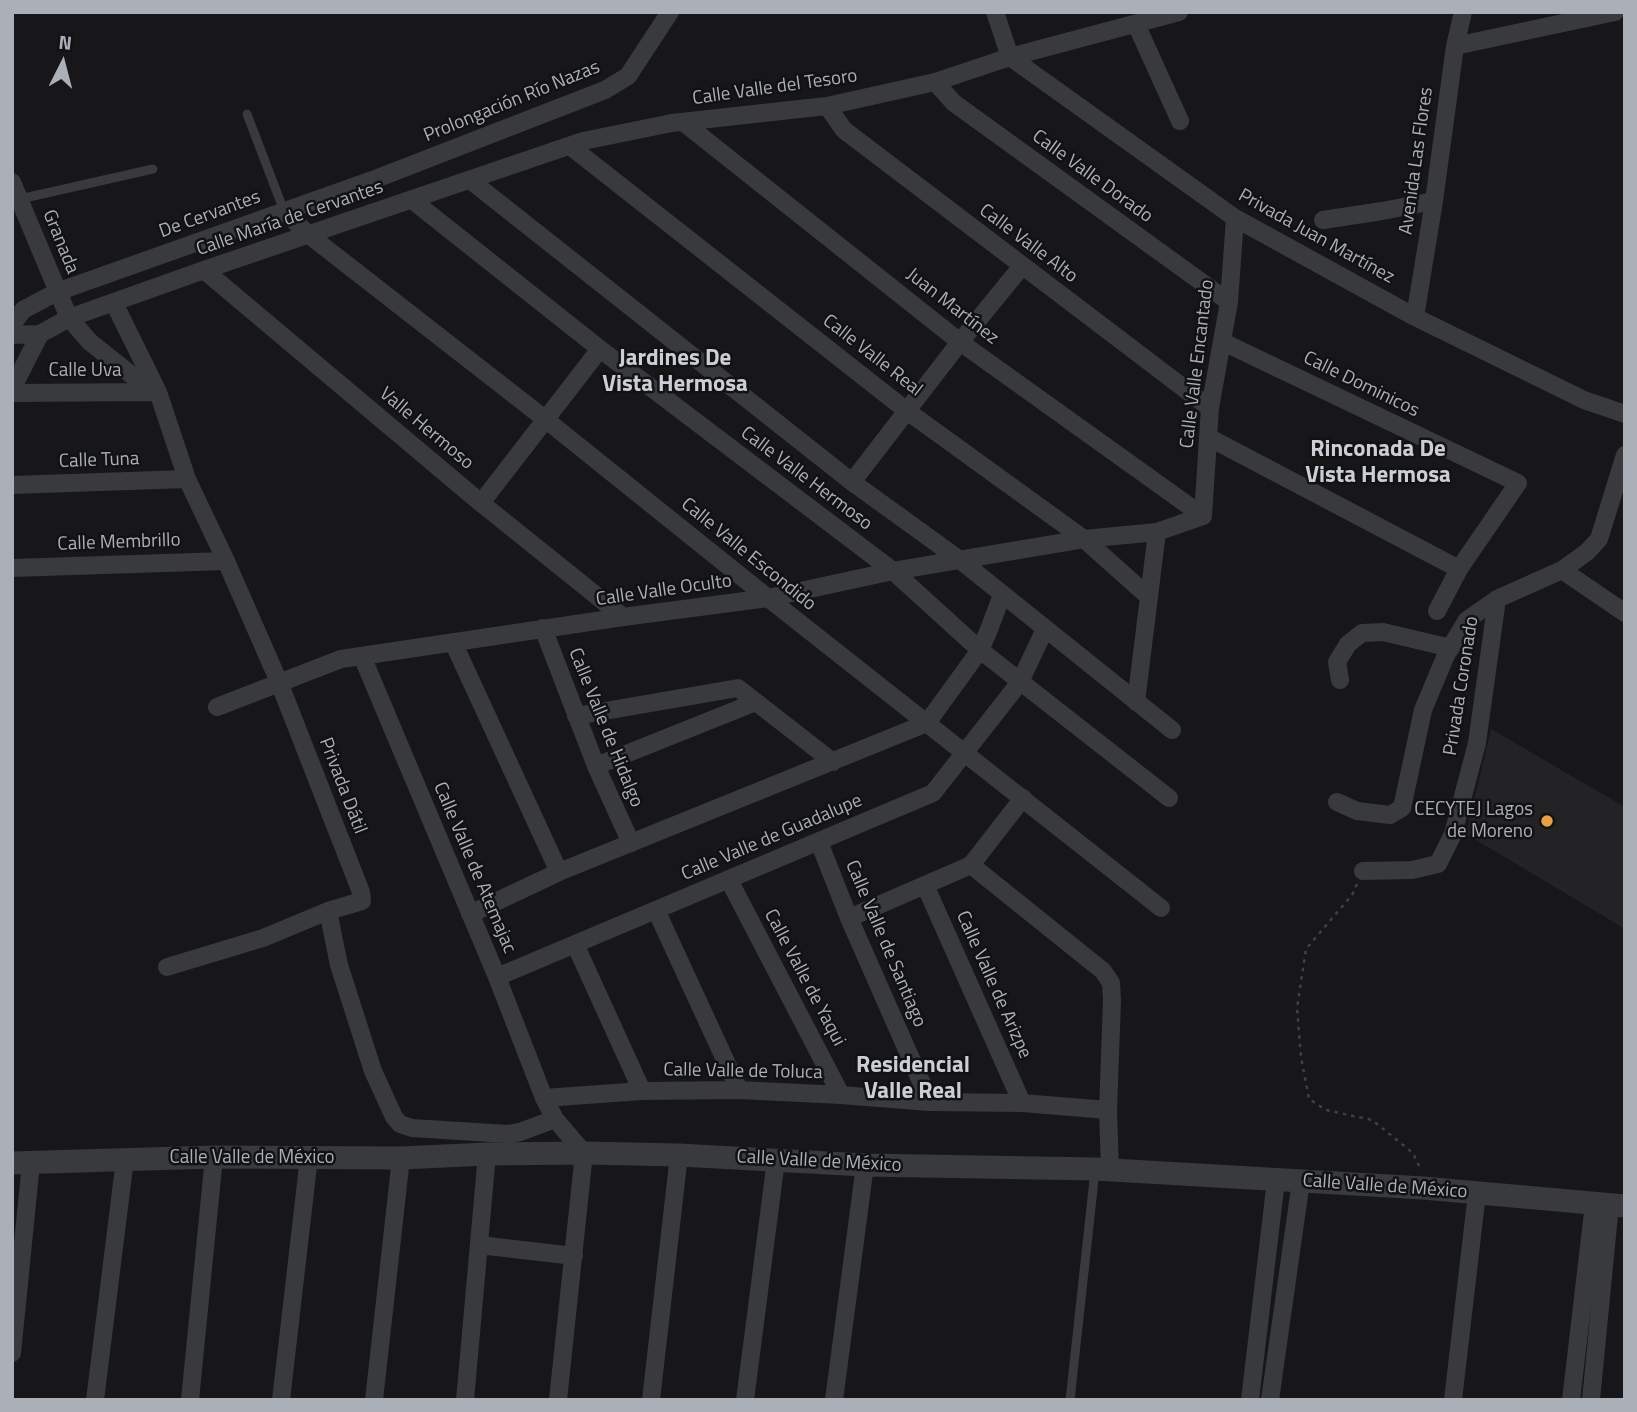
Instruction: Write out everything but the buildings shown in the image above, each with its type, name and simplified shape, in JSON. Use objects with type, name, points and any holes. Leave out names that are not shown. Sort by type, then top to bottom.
[{"type":"street","name":"Prolongación Río Nazas","points":[[378,178],[605,90],[628,76],[670,12]]},
{"type":"street","points":[[995,12],[1010,57]]},
{"type":"street","name":"Calle Valle del Tesoro","points":[[576,143],[683,121],[827,106],[935,82],[1010,57],[1179,12]]},
{"type":"street","name":"Avenida Las Flores","points":[[1415,317],[1455,46],[1463,12]]},
{"type":"street","points":[[1455,46],[1615,12]]},
{"type":"street","points":[[1136,24],[1180,121]]},
{"type":"street","name":"Privada Juan Martínez","points":[[1010,57],[1235,218],[1415,317],[1584,400],[1625,414]]},
{"type":"street","name":"Calle Valle Dorado","points":[[935,82],[954,103],[1229,302]]},
{"type":"street","name":"Calle Valle Alto","points":[[827,106],[844,130],[1210,408]]},
{"type":"street","name":"Juan Martínez","points":[[683,121],[960,342],[1203,516]]},
{"type":"street","name":"Calle María de Cervantes","points":[[12,335],[40,334],[69,318],[576,143]]},
{"type":"street","name":"Calle Valle Real","points":[[576,143],[907,411],[1084,539],[1149,597]]},
{"type":"street","name":"De Cervantes","points":[[12,325],[23,310],[57,292],[378,178]]},
{"type":"street","name":"Calle Valle Hermoso","points":[[470,180],[852,482],[960,560],[1172,730]]},
{"type":"street","name":"Granada","points":[[16,191],[69,318],[90,342],[134,377],[155,386]]},
{"type":"street","name":"Calle Valle Hermoso","points":[[412,200],[600,349],[893,571],[980,650],[1169,798]]},
{"type":"street","points":[[1323,220],[1434,201]]},
{"type":"street","name":"Calle Valle Escondido","points":[[284,211],[309,235],[1161,908]]},
{"type":"street","name":"Calle Valle Encantado","points":[[1203,516],[1210,408],[1229,302],[1235,218]]},
{"type":"street","points":[[852,482],[1022,266]]},
{"type":"street","name":"Valle Hermoso","points":[[204,270],[481,503],[623,617]]},
{"type":"street","name":"Privada Dátil","points":[[114,303],[155,386],[187,479],[279,682],[361,892],[362,901],[328,911]]},
{"type":"street","points":[[12,391],[40,334]]},
{"type":"street","name":"Calle Dominicos","points":[[1223,342],[1518,484],[1460,569]]},
{"type":"street","points":[[481,503],[600,349]]},
{"type":"street","name":"Calle Uva","points":[[12,391],[155,386]]},
{"type":"street","points":[[1209,437],[1460,569],[1437,611]]},
{"type":"street","name":"Privada Coronado","points":[[1363,871],[1412,870],[1438,863],[1453,834],[1477,743],[1497,599],[1562,570],[1587,552],[1599,539],[1625,455]]},
{"type":"street","name":"Calle Tuna","points":[[12,485],[187,479]]},
{"type":"street","name":"Calle Valle Oculto","points":[[217,706],[341,659],[543,628],[768,598],[893,571],[1084,539],[1157,532],[1203,516]]},
{"type":"street","points":[[1136,702],[1157,532]]},
{"type":"street","name":"Calle Membrillo","points":[[12,568],[226,561]]},
{"type":"street","points":[[1562,570],[1625,613]]},
{"type":"street","points":[[470,914],[559,872],[926,723],[980,650],[1002,595]]},
{"type":"street","points":[[1337,802],[1357,811],[1390,815],[1402,808],[1423,710],[1451,648],[1467,620],[1497,599]]},
{"type":"street","name":"Calle Valle de Hidalgo","points":[[543,628],[596,766],[631,843]]},
{"type":"street","name":"Calle Valle de Guadalupe","points":[[497,977],[933,793],[1020,682],[1045,629]]},
{"type":"street","points":[[1340,680],[1337,662],[1348,644],[1362,633],[1383,632],[1451,648]]},
{"type":"street","points":[[453,642],[559,872]]},
{"type":"street","name":"Calle Valle de Atemajac","points":[[362,656],[497,977],[544,1098],[555,1119],[584,1153]]},
{"type":"street","points":[[576,716],[738,688],[832,762]]},
{"type":"street","points":[[596,766],[756,702]]},
{"type":"street","points":[[849,918],[971,865],[1023,798]]},
{"type":"street","name":"Calle Valle de Santiago","points":[[818,842],[930,1102]]},
{"type":"street","points":[[971,865],[1103,971],[1111,983],[1108,1110],[1102,1170]]},
{"type":"street","name":"Calle Valle de Yaqui","points":[[729,880],[841,1095]]},
{"type":"street","name":"Calle Valle de Arizpe","points":[[925,885],[1023,1103]]},
{"type":"street","points":[[656,910],[739,1090]]},
{"type":"street","points":[[167,967],[263,939],[328,911],[339,965],[373,1071],[394,1117],[400,1124],[412,1128],[508,1134],[555,1119]]},
{"type":"street","points":[[575,944],[642,1091]]},
{"type":"street","name":"Calle Valle de Toluca","points":[[544,1098],[642,1091],[739,1090],[930,1102],[1023,1103],[1108,1110]]},
{"type":"street","points":[[558,1400],[584,1153]]},
{"type":"street","name":"Calle Valle de México","points":[[22,1163],[214,1157],[401,1158],[584,1153],[680,1155],[865,1165],[1102,1170],[1423,1188],[1610,1205]]},
{"type":"street","points":[[465,1400],[487,1154]]},
{"type":"street","points":[[651,1400],[680,1155]]},
{"type":"street","points":[[190,1400],[214,1157]]},
{"type":"street","points":[[281,1400],[309,1157]]},
{"type":"street","points":[[374,1400],[401,1158]]},
{"type":"street","points":[[95,1400],[125,1159]]},
{"type":"street","points":[[745,1400],[776,1160]]},
{"type":"street","points":[[12,1353],[22,1163]]},
{"type":"street","points":[[834,1400],[865,1165]]},
{"type":"street","points":[[1250,1400],[1276,1180]]},
{"type":"street","points":[[1270,1400],[1301,1181]]},
{"type":"street","points":[[1453,1400],[1477,1193]]},
{"type":"street","points":[[1571,1400],[1610,1205]]},
{"type":"street","points":[[1591,1400],[1610,1205]]},
{"type":"street","points":[[479,1245],[574,1256]]},
{"type":"lane","points":[[247,114],[284,211]]},
{"type":"lane","points":[[16,191],[153,169]]},
{"type":"lane","points":[[1070,1400],[1102,1170]]},
{"type":"path","points":[[1363,871],[1352,895],[1306,949],[1297,1008],[1301,1057],[1309,1099],[1326,1110],[1372,1120],[1413,1153],[1424,1176],[1423,1188]]},
{"type":"shaded area","name":"CECYTEJ Lagos de Moreno","points":[[1491,729],[1625,807],[1625,929],[1466,834]]},
{"type":"place","name":"CECYTEJ Lagos de Moreno","points":[[1547,821]]},
{"type":"district","name":"Jardines De Vista Hermosa","points":[[675,372]]},
{"type":"district","name":"Rinconada De Vista Hermosa","points":[[1378,463]]},
{"type":"district","name":"Residencial Valle Real","points":[[913,1079]]}]
